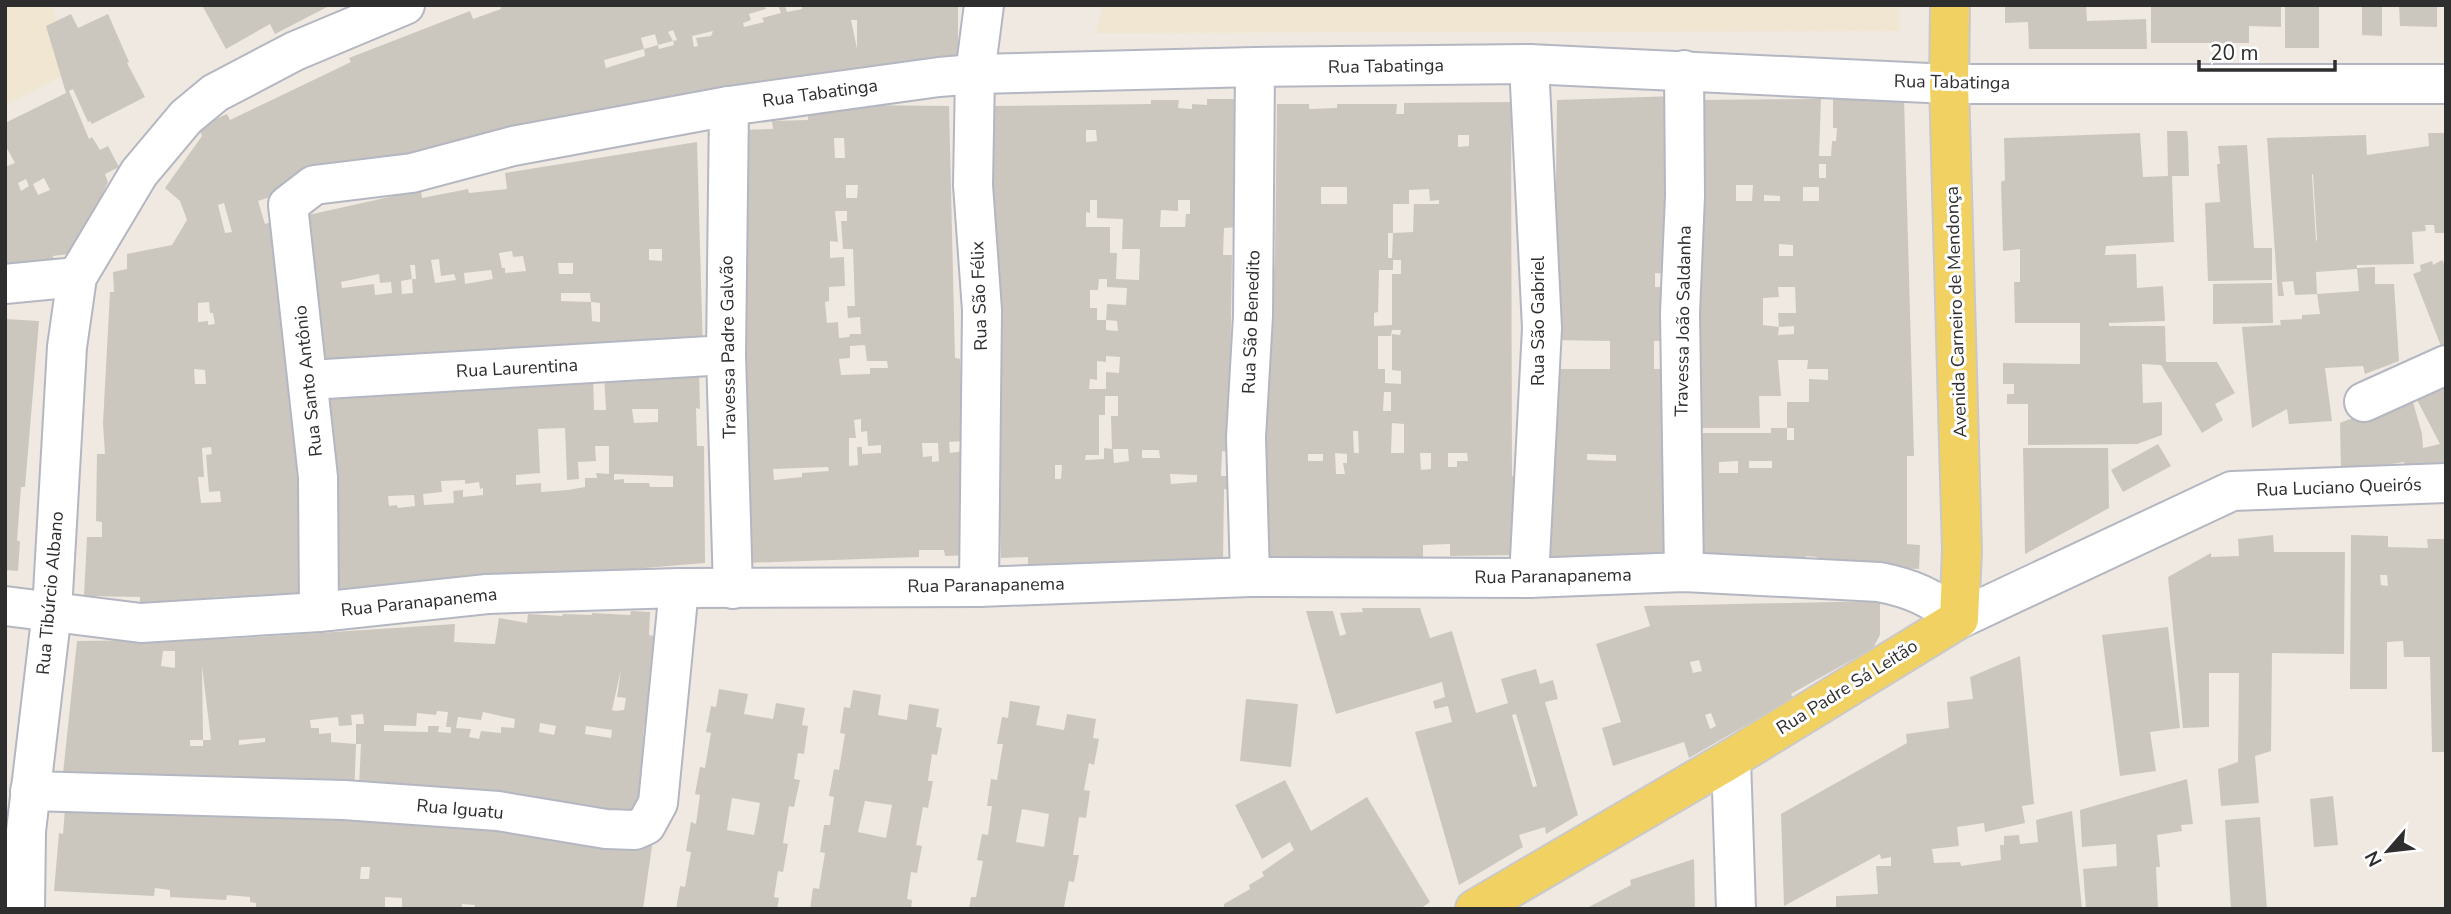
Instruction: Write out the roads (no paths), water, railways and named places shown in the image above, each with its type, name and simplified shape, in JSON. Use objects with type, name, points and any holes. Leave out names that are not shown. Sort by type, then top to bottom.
[{"type":"main road","name":"Avenida Carneiro de Mendonça","points":[[1951,5],[1949,84],[1962,551],[1959,619]]},
{"type":"main road","name":"Rua Padre Sá Leitão","points":[[1475,909],[1731,759],[1959,619]]},
{"type":"street","points":[[5,284],[77,277],[139,173],[186,117],[215,93],[295,51],[405,5]]},
{"type":"street","name":"Rua São Félix","points":[[979,587],[982,310],[973,185],[975,74],[984,5]]},
{"type":"street","name":"Rua Tabatinga","points":[[335,183],[412,173],[513,146],[729,106],[975,74],[1530,64],[1949,84],[2446,84]]},
{"type":"street","name":"Rua São Gabriel","points":[[1529,578],[1542,328],[1530,64]]},
{"type":"street","name":"Rua São Benedito","points":[[1250,577],[1246,437],[1253,316],[1255,67]]},
{"type":"street","name":"Travessa João Saldanha","points":[[1684,70],[1685,196],[1680,313],[1684,572]]},
{"type":"street","name":"Travessa Padre Galvão","points":[[729,106],[726,355],[733,589]]},
{"type":"street","name":"Rua Santo Antônio","points":[[319,612],[318,477],[288,205],[314,185],[335,183]]},
{"type":"street","name":"Rua Tibúrcio Albano","points":[[25,909],[16,831],[30,791],[52,611],[66,347],[77,277]]},
{"type":"street","name":"Rua Laurentina","points":[[309,380],[726,355]]},
{"type":"street","points":[[2364,402],[2446,365]]},
{"type":"street","name":"Rua Luciano Queirós","points":[[2232,491],[2446,483]]},
{"type":"street","name":"Rua Padre Sá Leitão","points":[[1959,619],[2232,491]]},
{"type":"street","name":"Rua Paranapanema","points":[[5,606],[141,623],[319,612],[487,594],[679,588],[979,587],[1250,577],[1529,578],[1684,572],[1879,582],[1902,587],[1936,601],[1959,619]]},
{"type":"street","name":"Rua Iguatu","points":[[30,791],[344,800],[498,811],[606,829],[635,830],[646,825],[658,803],[679,588]]},
{"type":"street","points":[[1731,759],[1736,909]]}]
